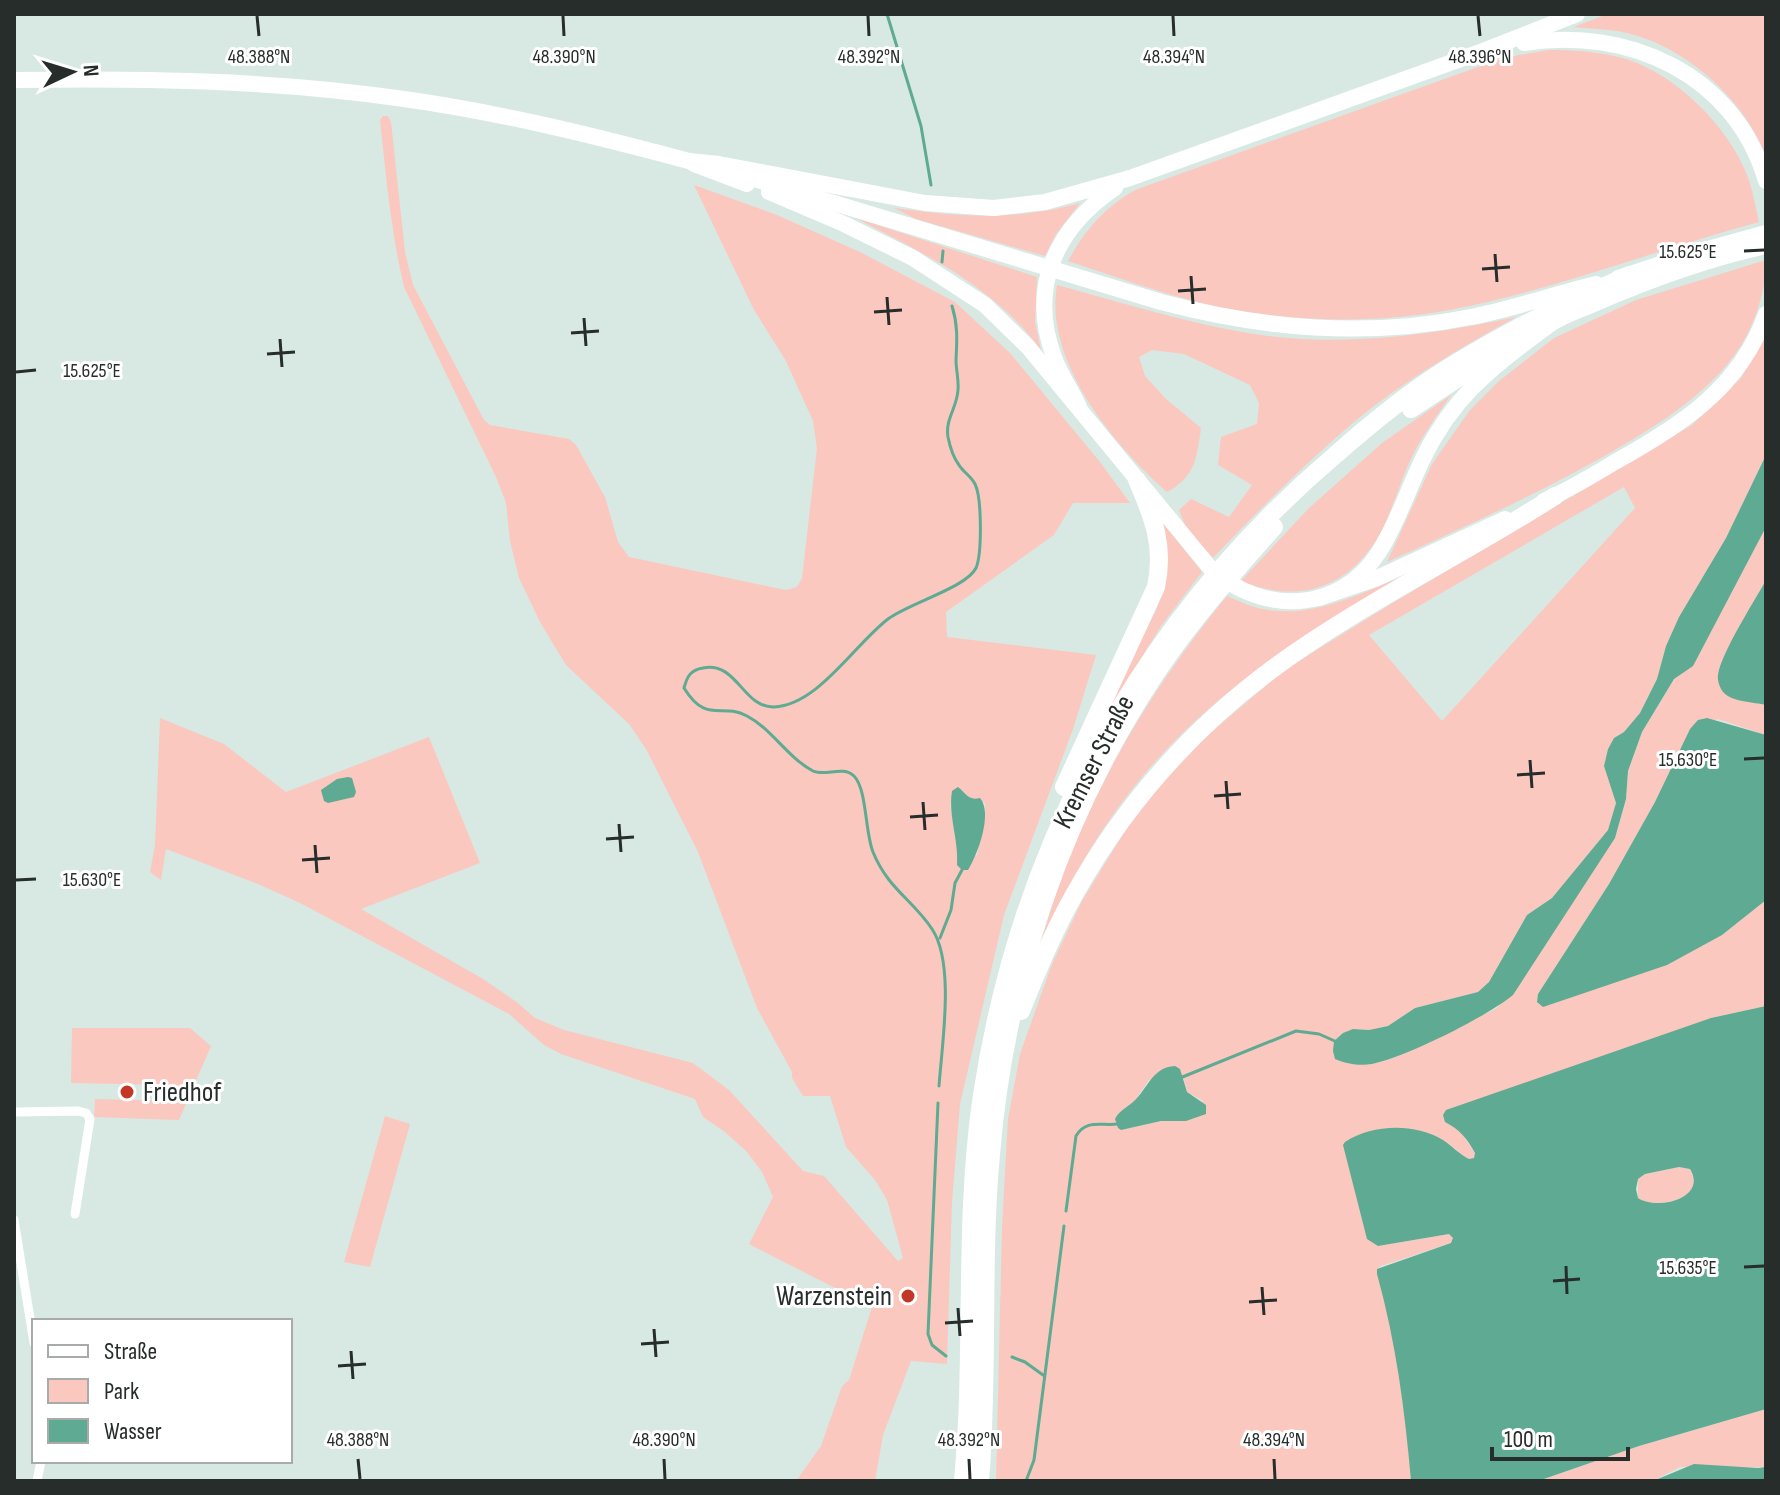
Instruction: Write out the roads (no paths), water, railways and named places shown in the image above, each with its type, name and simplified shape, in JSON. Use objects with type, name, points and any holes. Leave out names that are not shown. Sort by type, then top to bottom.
[{"type":"highway","name":"Kremser Straße","points":[[963,1481],[972,1202],[989,1100],[999,1005],[1022,919],[1063,817],[1100,742],[1146,665],[1294,490],[1371,424],[1442,371],[1545,313],[1630,275]]},
{"type":"highway","name":"Kremser Straße","points":[[1231,565],[1380,432],[1458,377],[1545,327]]},
{"type":"highway","points":[[1022,919],[1025,900],[1079,749],[1156,587],[1159,536],[1137,480]]},
{"type":"highway","points":[[1004,1050],[1049,945],[1094,860],[1139,796],[1195,734],[1255,682],[1313,640],[1555,496]]},
{"type":"highway","name":"Kremser Straße","points":[[980,1481],[986,1377],[989,1100],[1030,943],[1056,867],[1082,807],[1103,764],[1156,673],[1210,590]]},
{"type":"main road","points":[[689,161],[925,203],[970,208],[1021,206],[1130,178],[1577,14]]},
{"type":"main road","points":[[1483,51],[1543,40],[1585,38],[1623,45],[1663,60],[1701,85],[1729,112],[1755,153],[1766,181]]},
{"type":"main road","points":[[15,80],[203,80],[356,93],[440,104],[534,122],[770,183],[1161,302],[1276,326],[1350,330],[1471,317],[1630,275],[1697,252],[1762,240]]},
{"type":"main road","points":[[689,161],[844,224],[938,272],[985,305],[1008,325],[1079,407],[1196,553],[1234,588],[1277,601],[1319,598],[1375,579],[1555,496],[1662,435],[1720,391],[1745,359],[1766,314]]},
{"type":"main road","points":[[1079,407],[1062,377],[1049,343],[1044,310],[1045,284],[1057,250],[1073,223],[1098,199],[1130,178]]},
{"type":"main road","points":[[1319,598],[1352,580],[1377,555],[1388,537],[1420,462],[1450,413],[1490,371],[1545,327],[1652,281],[1762,240]]},
{"type":"street","points":[[14,1112],[78,1111],[86,1113],[90,1119],[75,1214]]},
{"type":"street","points":[[14,1220],[32,1331]]},
{"type":"water","points":[[1766,455],[1766,527],[1693,666],[1674,679],[1642,732],[1628,771],[1626,799],[1615,838],[1513,995],[1445,1035],[1387,1060],[1363,1065],[1335,1059],[1334,1041],[1343,1033],[1353,1029],[1388,1026],[1415,1008],[1478,992],[1489,982],[1527,915],[1552,898],[1608,830],[1616,803],[1604,766],[1608,749],[1614,738],[1624,732],[1640,713],[1657,679],[1666,646],[1679,617],[1726,538]]},
{"type":"water","points":[[1766,580],[1766,705],[1728,696],[1721,689],[1718,677],[1731,641]]},
{"type":"water","points":[[1707,718],[1766,735],[1766,900],[1722,935],[1667,965],[1543,1007],[1537,1002],[1538,994],[1609,884],[1655,802],[1690,729],[1698,720]]},
{"type":"water","points":[[352,778],[356,792],[354,797],[328,803],[324,801],[321,790],[337,779]]},
{"type":"water","points":[[958,787],[970,797],[980,798],[985,813],[980,844],[968,870],[962,870],[957,865],[951,800],[952,791]]},
{"type":"water","points":[[1766,1006],[1766,1409],[1639,1446],[1538,1481],[1411,1481],[1399,1377],[1377,1269],[1451,1243],[1453,1238],[1449,1234],[1378,1246],[1367,1239],[1343,1145],[1368,1132],[1407,1128],[1432,1134],[1465,1157],[1474,1158],[1475,1153],[1466,1139],[1445,1122],[1443,1115],[1446,1110],[1711,1018]],"holes":[[[1679,1167],[1690,1169],[1694,1179],[1692,1188],[1678,1199],[1657,1203],[1638,1198],[1638,1179],[1645,1174]]]},
{"type":"water","points":[[1175,1066],[1180,1069],[1187,1092],[1206,1105],[1206,1114],[1186,1121],[1161,1121],[1121,1130],[1118,1128],[1115,1119],[1119,1114],[1138,1097],[1156,1074]]},
{"type":"water","points":[[1694,1464],[1766,1467],[1766,1481],[1653,1481]]},
{"type":"waterway","points":[[887,14],[921,126],[931,185]]},
{"type":"waterway","points":[[942,262],[943,251]]},
{"type":"waterway","points":[[939,1086],[945,1004],[939,944],[925,919],[879,865],[870,844],[858,782],[845,771],[813,771],[747,716],[700,706],[684,688],[692,672],[715,668],[724,671],[763,705],[774,707],[790,704],[806,696],[835,672],[888,619],[949,589],[976,568],[980,539],[977,491],[955,459],[948,437],[958,386],[957,339],[952,306]]},
{"type":"waterway","points":[[940,938],[951,910],[955,883],[962,870]]},
{"type":"waterway","points":[[1180,1078],[1296,1031],[1319,1034],[1337,1042]]},
{"type":"waterway","points":[[938,1103],[928,1334],[932,1345],[946,1356]]},
{"type":"waterway","points":[[1066,1211],[1076,1136],[1089,1125],[1118,1124]]},
{"type":"waterway","points":[[1026,1481],[1034,1460],[1064,1226]]},
{"type":"waterway","points":[[1012,1357],[1043,1375]]},
{"type":"place","name":"Friedhof","points":[[127,1092]]},
{"type":"place","name":"Warzenstein","points":[[908,1296]]}]
